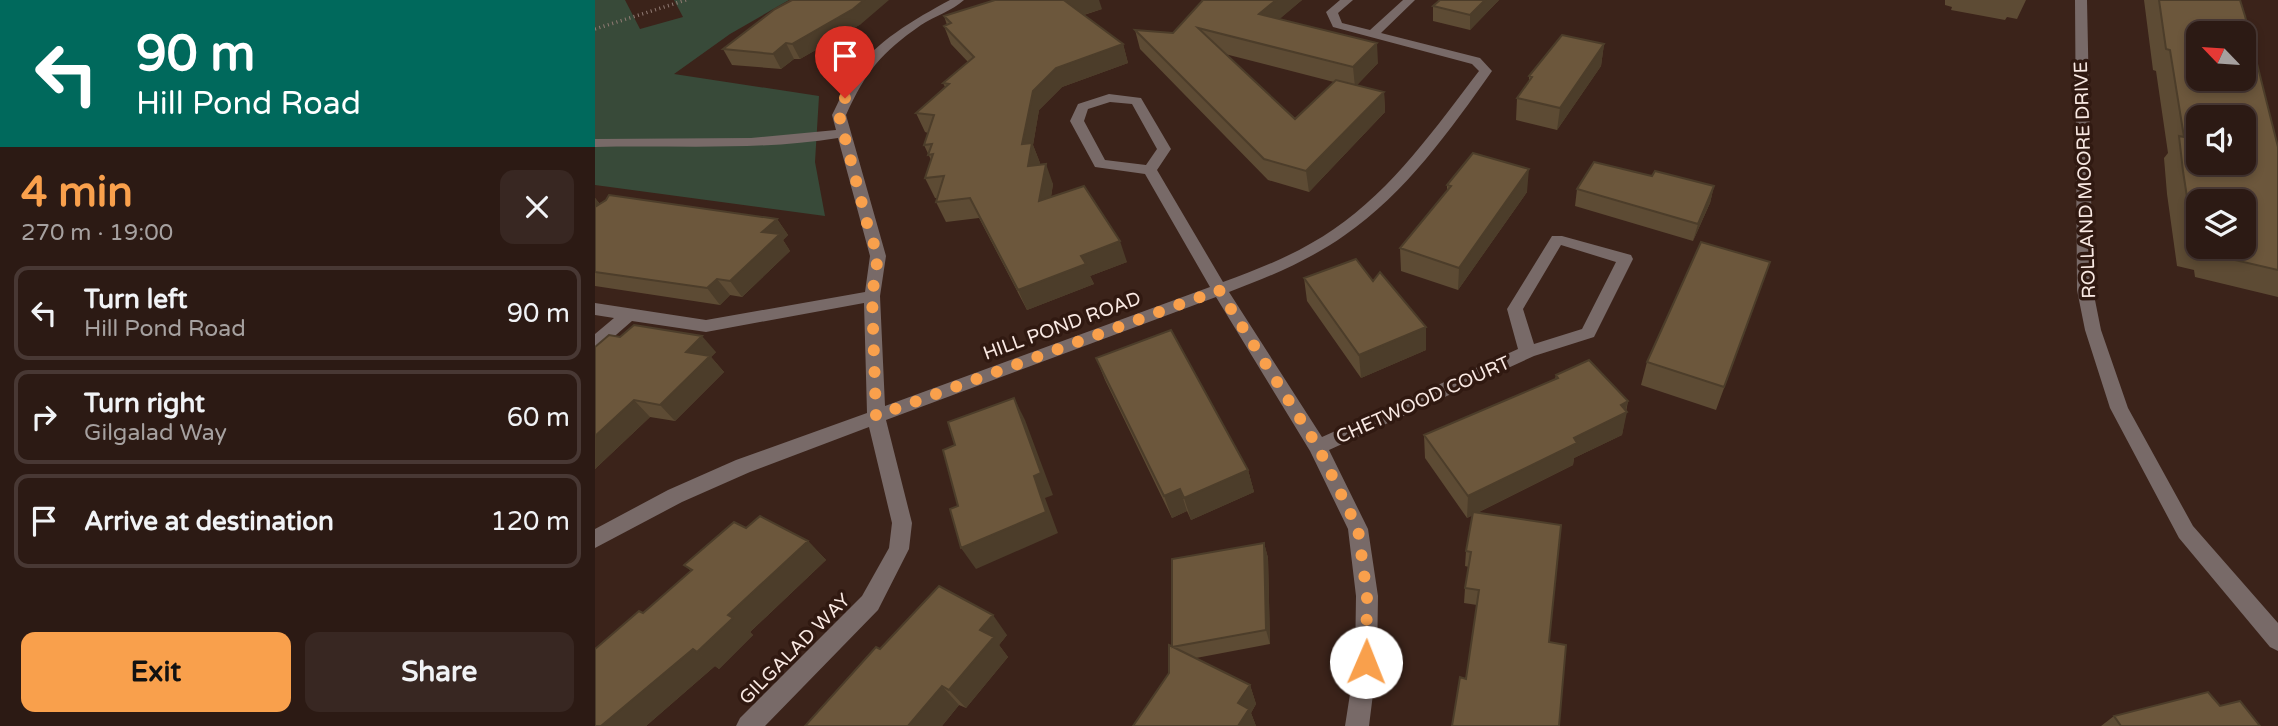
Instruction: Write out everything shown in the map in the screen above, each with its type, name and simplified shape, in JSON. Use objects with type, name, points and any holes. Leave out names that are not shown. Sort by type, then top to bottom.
[{"type":"street","name":"GILGALAD WAY","points":[[748,726],[870,603],[899,549],[902,523],[876,416],[872,296],[878,256],[839,115],[857,77],[876,55],[918,22],[958,0]]},
{"type":"street","points":[[1347,0],[1332,12],[1337,25],[1373,34],[1409,0]]},
{"type":"street","name":"ROLLAND MOORE DRIVE","points":[[2081,0],[2085,290],[2092,330],[2119,408],[2186,532],[2278,640]]},
{"type":"street","name":"HILL POND ROAD","points":[[595,539],[675,496],[743,466],[1219,290],[1306,253],[1350,224],[1378,200],[1486,71],[1476,61],[1373,34]]},
{"type":"street","points":[[1109,97],[1136,101],[1164,149],[1150,170],[1100,164],[1077,121],[1083,107],[1109,97]]},
{"type":"street","points":[[595,143],[691,145],[801,141],[844,133]]},
{"type":"street","points":[[1150,170],[1219,290],[1318,447],[1358,529],[1367,596],[1366,662],[1357,726]]},
{"type":"street","name":"CHETWOOD COURT","points":[[1318,447],[1528,352],[1588,333],[1625,259],[1557,239],[1515,309],[1528,352]]},
{"type":"street","points":[[595,310],[706,326],[872,296]]},
{"type":"street","points":[[595,344],[628,315]]},
{"type":"path","points":[[595,29],[686,0]]},
{"type":"green space","points":[[595,0],[625,0],[640,29],[683,17],[674,0],[789,0],[730,34],[674,74],[819,96],[815,162],[825,216],[595,185]]},
{"type":"building","points":[[792,0],[864,0],[792,44],[786,43],[773,54],[723,49],[775,9]]},
{"type":"building","points":[[995,0],[1067,0],[1065,1],[1123,44],[1056,68],[1033,91],[1022,144],[1032,143],[1028,166],[1046,164],[1039,201],[1084,186],[1120,241],[1081,256],[1086,264],[1018,290],[970,198],[936,202],[944,176],[925,178],[933,154],[928,155],[932,144],[924,145],[934,115],[916,113],[949,84],[943,83],[974,57],[944,26],[951,23],[944,16]]},
{"type":"building","points":[[1203,0],[1276,0],[1259,14],[1377,43],[1353,67],[1198,28],[1295,119],[1336,80],[1384,92],[1306,171],[1264,159],[1135,30],[1173,33]]},
{"type":"building","points":[[1440,0],[1485,0],[1470,15],[1433,6]]},
{"type":"building","points":[[2159,0],[2240,0],[2246,21],[2186,21],[2186,91],[2256,91],[2256,60],[2278,147],[2278,270],[2230,259],[2256,259],[2256,189],[2186,191],[2179,136],[2184,137],[2170,50],[2166,49]]},
{"type":"building","points":[[1562,35],[1604,44],[1560,108],[1517,98],[1532,77],[1529,76]]},
{"type":"building","points":[[1473,153],[1529,169],[1459,268],[1400,248],[1451,186],[1447,185]]},
{"type":"building","points":[[1594,162],[1652,176],[1655,171],[1714,186],[1698,224],[1577,189]]},
{"type":"building","points":[[609,195],[777,219],[762,232],[780,234],[730,281],[717,279],[707,288],[595,272],[595,207]]},
{"type":"building","points":[[1701,242],[1770,262],[1724,387],[1647,362]]},
{"type":"building","points":[[1356,259],[1373,281],[1380,272],[1426,327],[1359,355],[1304,278]]},
{"type":"building","points":[[634,325],[702,336],[686,352],[710,356],[660,405],[634,400],[595,436],[595,347],[609,335],[620,337]]},
{"type":"building","points":[[1171,330],[1248,470],[1184,498],[1180,489],[1164,496],[1096,358]]},
{"type":"building","points":[[1589,360],[1628,401],[1621,405],[1627,412],[1574,438],[1577,443],[1468,496],[1424,435],[1558,378],[1556,375]]},
{"type":"building","points":[[1014,398],[1041,473],[1034,476],[1046,512],[961,548],[950,509],[958,506],[943,450],[955,445],[948,422]]},
{"type":"building","points":[[1473,512],[1561,525],[1549,642],[1566,645],[1559,726],[1452,726],[1460,677],[1466,679],[1479,590],[1465,588],[1471,552],[1466,551]]},
{"type":"building","points":[[760,516],[808,541],[728,615],[733,618],[697,652],[693,649],[601,726],[595,726],[595,649],[639,611],[643,613],[692,570],[684,565],[734,522],[746,528]]},
{"type":"building","points":[[1264,543],[1266,630],[1172,647],[1172,559]]},
{"type":"building","points":[[939,586],[993,615],[980,630],[994,637],[949,690],[942,686],[908,726],[805,726],[876,647],[880,649]]},
{"type":"building","points":[[1169,645],[1250,685],[1238,703],[1249,709],[1238,726],[1133,726],[1169,673]]},
{"type":"building","points":[[2208,692],[2220,706],[2240,701],[2260,726],[2121,726],[2114,716]]},
{"type":"route","points":[[845,98],[839,115],[878,256],[872,296],[876,416],[1219,290],[1318,447],[1358,529],[1367,596],[1366,662]]}]
